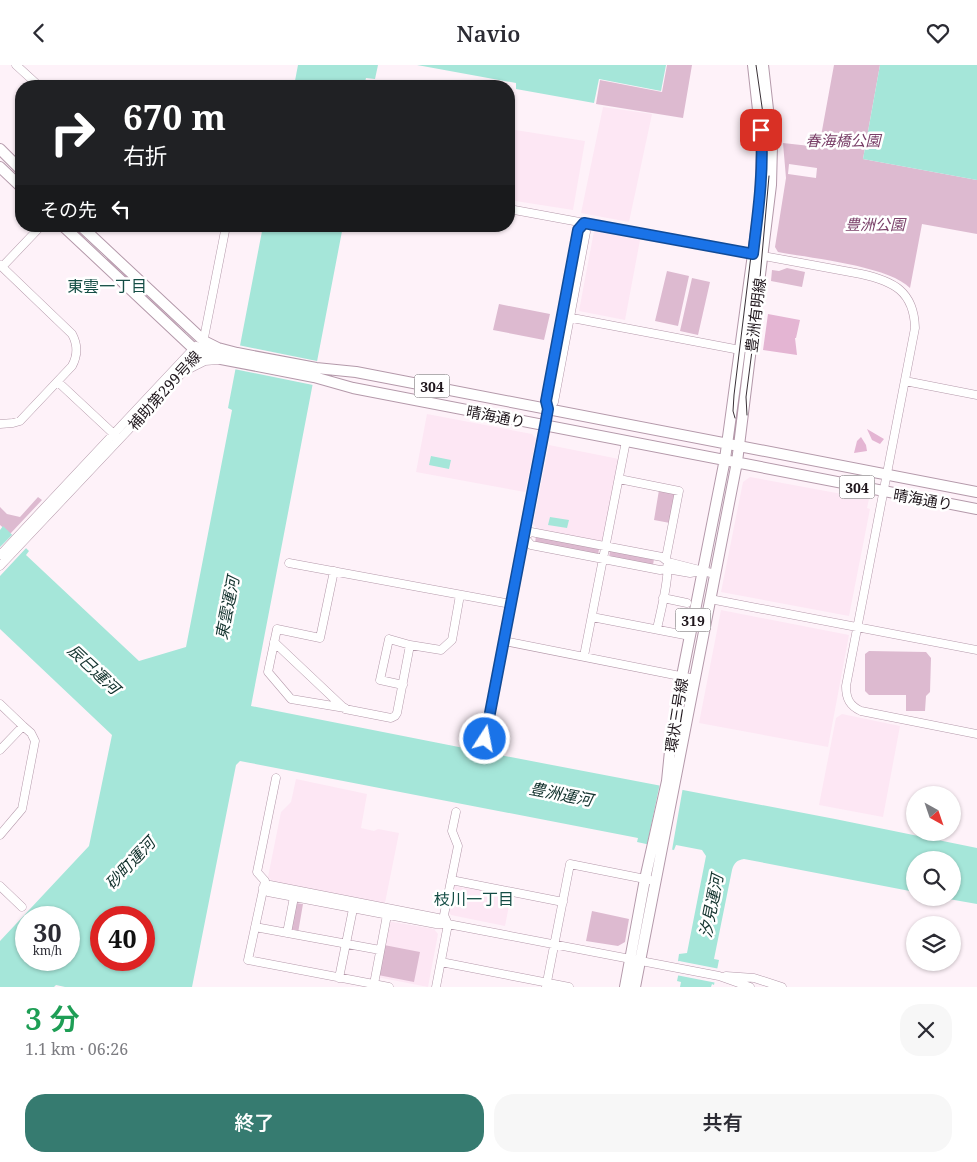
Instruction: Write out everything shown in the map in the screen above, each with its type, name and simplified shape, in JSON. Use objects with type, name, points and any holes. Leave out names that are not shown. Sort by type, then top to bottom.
[{"type":"main road","name":"豊洲有明線","points":[[739,445],[758,255],[763,168],[761,130],[753,65]]},
{"type":"main road","name":"豊洲有明線","points":[[727,443],[740,350],[758,255],[772,163],[763,65]]},
{"type":"main road","points":[[0,149],[15,164]]},
{"type":"main road","points":[[0,167],[15,181]]},
{"type":"main road","name":"晴海通り","points":[[69,232],[197,350],[222,359],[236,358],[315,373],[353,388],[977,509]]},
{"type":"main road","name":"晴海通り","points":[[87,232],[204,341],[236,358]]},
{"type":"main road","name":"晴海通り","points":[[315,373],[356,372],[977,492]]},
{"type":"main road","points":[[424,402],[428,385]]},
{"type":"main road","points":[[483,414],[486,397]]},
{"type":"main road","name":"環状三号線","points":[[671,782],[671,741],[727,443]]},
{"type":"main road","name":"環状三号線","points":[[625,987],[635,960],[650,880],[695,679],[739,445]]},
{"type":"main road","name":"環状三号線","points":[[635,960],[635,987]]},
{"type":"street","points":[[16,65],[32,80]]},
{"type":"street","points":[[515,210],[877,278],[897,287],[906,296],[911,305],[915,328],[857,627],[846,694],[854,707],[861,711],[977,734]]},
{"type":"street","points":[[485,739],[545,426],[548,409],[546,401],[566,317],[578,230],[584,223]]},
{"type":"street","points":[[0,424],[20,421],[72,367],[75,360],[77,349],[72,334],[1,266],[35,232]]},
{"type":"street","name":"補助第299号線","points":[[116,437],[178,377],[204,341],[225,232]]},
{"type":"street","points":[[566,317],[740,350]]},
{"type":"street","name":"補助第299号線","points":[[0,566],[28,531],[197,350]]},
{"type":"street","points":[[178,377],[200,363],[222,359]]},
{"type":"street","points":[[905,381],[977,395]]},
{"type":"street","points":[[58,382],[116,437]]},
{"type":"street","points":[[584,656],[626,441]]},
{"type":"street","points":[[619,479],[679,491],[666,558],[668,566],[657,629]]},
{"type":"street","name":"補助第299号線","points":[[0,555],[28,531]]},
{"type":"street","points":[[524,537],[531,532],[662,557],[668,566]]},
{"type":"street","points":[[524,537],[531,545],[603,559],[660,570],[668,566],[691,567],[715,574]]},
{"type":"street","points":[[289,563],[511,604]]},
{"type":"street","points":[[334,571],[320,638],[277,629],[268,672],[291,699],[391,717],[395,716],[410,645]]},
{"type":"street","points":[[402,685],[380,681],[389,639],[410,645],[441,650],[452,640],[460,595]]},
{"type":"street","points":[[663,598],[687,603]]},
{"type":"street","points":[[710,599],[977,650]]},
{"type":"street","points":[[592,617],[690,636]]},
{"type":"street","points":[[504,641],[695,679]]},
{"type":"street","points":[[274,642],[345,709]]},
{"type":"street","points":[[0,704],[30,733],[35,741],[22,809],[0,835]]},
{"type":"street","points":[[0,750],[23,726]]},
{"type":"street","points":[[276,779],[257,872],[265,881],[248,960],[389,987]]},
{"type":"street","points":[[436,987],[448,923],[444,915],[458,846],[452,831],[456,812]]},
{"type":"street","points":[[547,985],[570,864],[650,880]]},
{"type":"street","points":[[451,880],[563,902]]},
{"type":"street","points":[[263,888],[270,885],[387,915],[436,924],[448,923]]},
{"type":"street","points":[[0,886],[21,906]]},
{"type":"street","points":[[263,888],[268,892],[294,897],[438,918],[448,923],[719,976],[754,978],[782,987]]},
{"type":"street","points":[[287,933],[294,897]]},
{"type":"street","points":[[339,978],[353,905]]},
{"type":"street","points":[[374,984],[387,915]]},
{"type":"street","points":[[255,927],[380,950]]},
{"type":"street","points":[[441,963],[547,985],[568,987]]},
{"type":"street","points":[[719,976],[750,987]]},
{"type":"shaded area","points":[[603,107],[652,114],[629,222],[581,213]]},
{"type":"shaded area","points":[[515,130],[585,141],[573,210],[515,201]]},
{"type":"shaded area","points":[[594,231],[640,240],[625,320],[579,311]]},
{"type":"shaded area","points":[[768,314],[800,320],[795,338],[797,355],[763,350]]},
{"type":"shaded area","points":[[427,414],[532,434],[536,439],[525,492],[416,472]]},
{"type":"shaded area","points":[[867,429],[884,439],[880,444],[872,440]]},
{"type":"shaded area","points":[[861,437],[867,451],[854,453],[857,441]]},
{"type":"shaded area","points":[[549,445],[619,459],[602,542],[537,529],[533,524]]},
{"type":"shaded area","points":[[750,477],[869,499],[867,508],[870,509],[849,616],[721,592],[743,482]]},
{"type":"shaded area","points":[[721,610],[849,635],[828,747],[699,723]]},
{"type":"shaded area","points":[[842,714],[900,726],[883,817],[819,805],[836,718]]},
{"type":"shaded area","points":[[296,779],[367,794],[361,828],[399,833],[385,903],[272,881],[268,877],[281,812],[291,802]]},
{"type":"shaded area","points":[[465,885],[511,895],[505,926],[449,913],[454,887],[464,888]]},
{"type":"shaded area","points":[[387,921],[434,929],[438,934],[428,987],[377,977]]},
{"type":"green space","points":[[667,65],[692,65],[683,118],[596,104],[600,80],[662,92]]},
{"type":"green space","name":"豊洲公園","points":[[834,65],[880,65],[863,159],[977,180],[977,234],[922,224],[910,288],[900,280],[867,269],[828,260],[778,252],[775,247],[786,178],[783,143],[819,147]],"holes":[[[789,164],[817,168],[816,178],[788,174]]]},
{"type":"green space","points":[[108,258],[186,333],[106,259]]},
{"type":"green space","points":[[787,268],[805,272],[802,287],[771,281],[772,270],[779,271]]},
{"type":"green space","points":[[667,271],[689,276],[678,326],[655,321]]},
{"type":"green space","points":[[692,278],[710,282],[698,335],[680,331]]},
{"type":"green space","points":[[499,304],[550,314],[544,340],[493,330]]},
{"type":"green space","points":[[659,490],[676,494],[670,523],[654,520]]},
{"type":"green space","points":[[38,497],[42,500],[10,534],[0,525],[0,507],[7,514],[20,517]]},
{"type":"green space","points":[[536,536],[599,549],[598,555],[535,543]]},
{"type":"green space","points":[[610,551],[654,559],[653,565],[609,557]]},
{"type":"green space","points":[[869,651],[926,652],[931,658],[930,692],[926,696],[925,711],[906,711],[906,695],[869,695],[865,691],[865,654]]},
{"type":"green space","points":[[295,903],[303,904],[298,933],[289,931]]},
{"type":"green space","points":[[592,911],[629,919],[625,942],[618,946],[586,941]]},
{"type":"green space","points":[[384,945],[420,952],[414,982],[378,975]]},
{"type":"water","points":[[298,65],[378,65],[375,79],[295,80]]},
{"type":"water","points":[[417,65],[666,65],[661,91],[599,79],[594,103],[516,89],[515,80],[500,80]]},
{"type":"water","points":[[880,65],[977,65],[977,180],[863,159]]},
{"type":"water","points":[[262,232],[342,232],[251,706],[474,750],[476,746],[484,747],[484,752],[906,834],[906,841],[943,841],[977,848],[977,904],[961,901],[961,851],[906,851],[906,890],[742,859],[736,862],[732,870],[714,959],[719,960],[714,985],[712,984],[711,987],[680,987],[681,982],[677,981],[681,962],[678,961],[679,954],[687,953],[706,856],[702,850],[676,845],[674,850],[637,842],[638,838],[240,761],[236,765],[192,987],[65,987],[56,985],[54,987],[0,987],[0,941],[15,925],[15,971],[80,971],[80,906],[33,906],[89,846],[112,735],[0,629],[0,530],[3,526],[29,551],[26,555],[139,661],[186,647],[232,410],[228,408]]},
{"type":"water","points":[[431,456],[451,460],[449,469],[429,465]]},
{"type":"water","points":[[550,517],[569,520],[567,528],[548,525]]},
{"type":"pier","points":[[238,345],[317,361],[313,385],[234,369]]},
{"type":"pier","points":[[14,533],[28,546],[0,576],[0,547]]},
{"type":"pier","points":[[660,783],[683,787],[672,850],[647,845]]},
{"type":"pier","points":[[679,961],[720,969],[717,983],[676,975]]},
{"type":"tram line","points":[[735,418],[733,411],[734,395],[763,157],[764,121],[756,65]]},
{"type":"tram line","points":[[747,415],[746,397],[757,312],[769,176]]},
{"type":"district","name":"東雲一丁目","points":[[107,286]]},
{"type":"district","name":"枝川一丁目","points":[[474,899]]},
{"type":"route","points":[[485,739],[545,426],[548,409],[546,401],[578,230],[584,223],[753,254],[763,168],[761,130]]},
{"type":"park label","name":"春海橋公園","points":[[843,140]]},
{"type":"water label","name":"東雲運河","points":[[227,608]]},
{"type":"water label","name":"辰巳運河","points":[[94,669]]},
{"type":"water label","name":"豊洲運河","points":[[561,794]]},
{"type":"water label","name":"砂町運河","points":[[130,863]]},
{"type":"water label","name":"汐見運河","points":[[711,906]]}]
